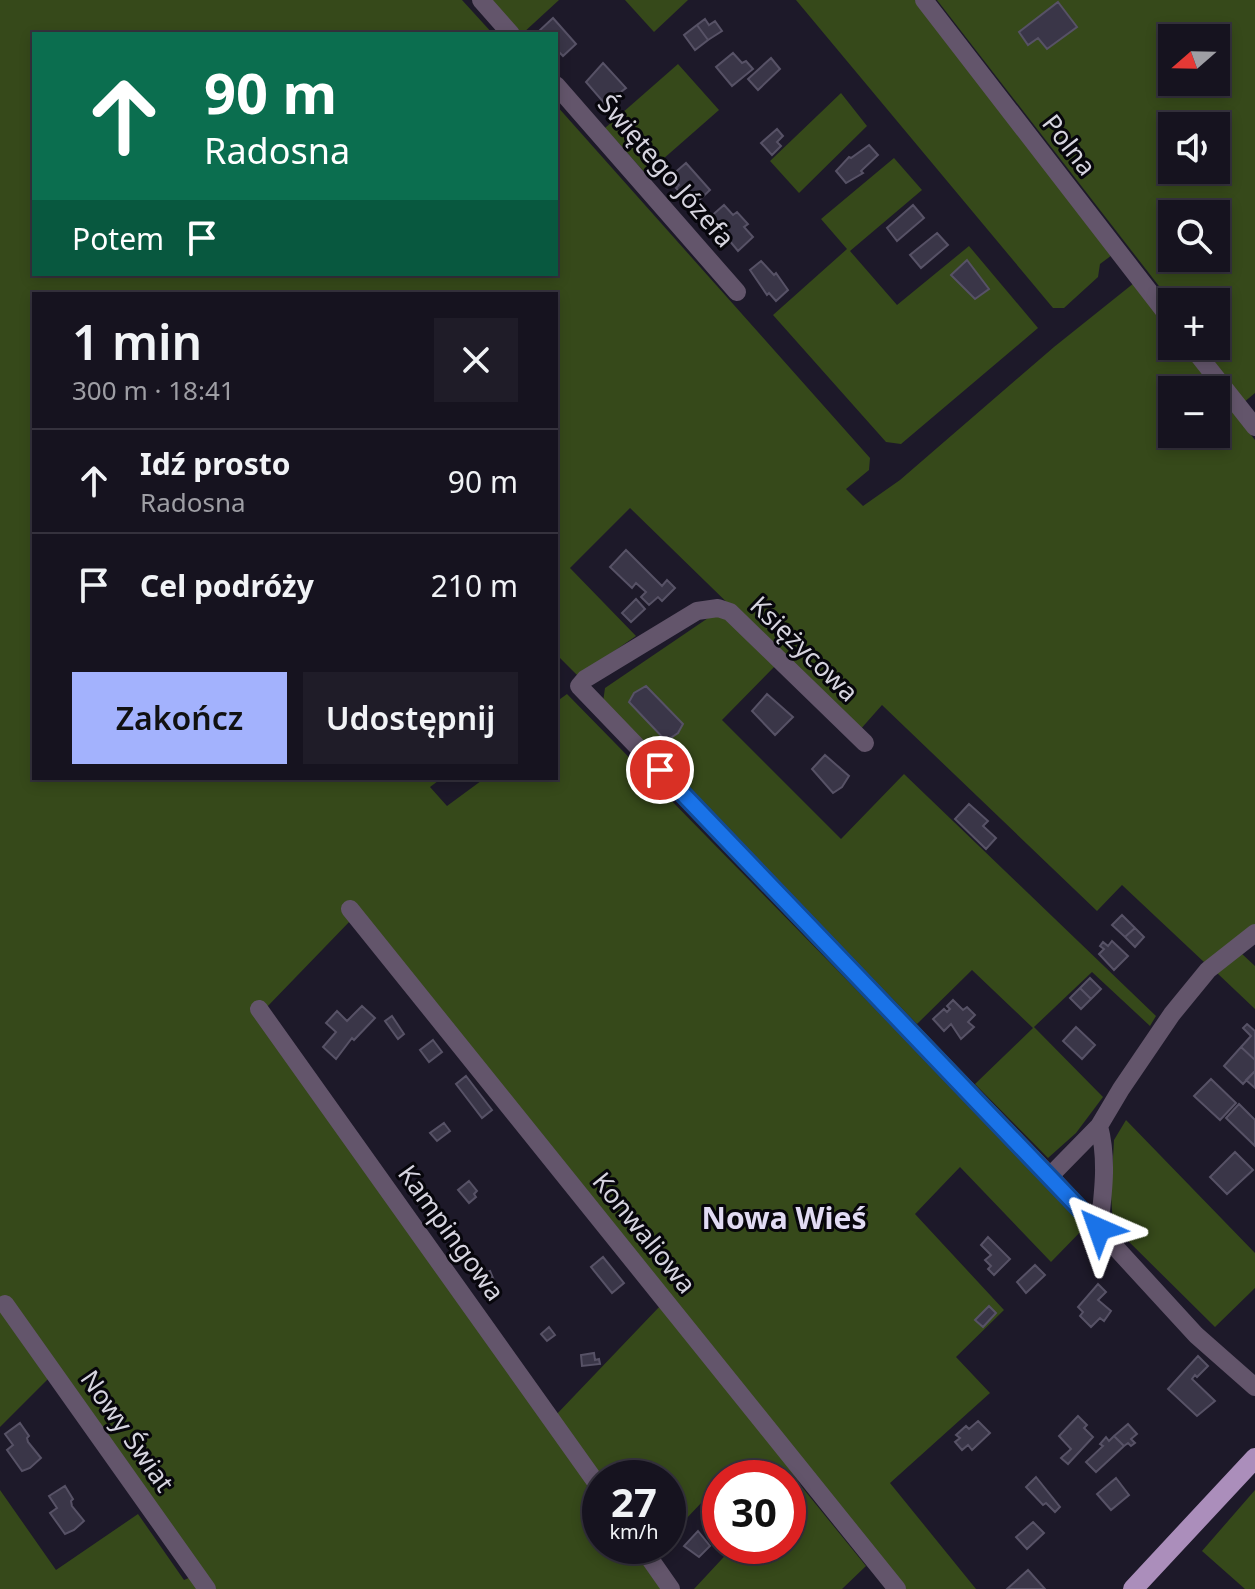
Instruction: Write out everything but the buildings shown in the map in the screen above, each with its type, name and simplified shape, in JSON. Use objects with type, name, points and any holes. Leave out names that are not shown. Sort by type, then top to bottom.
[{"type":"main road","points":[[1133,1589],[1255,1458]]},
{"type":"street","points":[[481,0],[509,32]]},
{"type":"street","name":"Polna","points":[[924,0],[1158,303]]},
{"type":"street","name":"Świętego Józefa","points":[[558,87],[737,292]]},
{"type":"street","points":[[1202,360],[1255,427]]},
{"type":"street","name":"Księżycowa","points":[[865,743],[723,609],[697,611],[585,679],[579,686],[1050,1176]]},
{"type":"street","name":"Konwaliowa","points":[[350,909],[897,1589]]},
{"type":"street","points":[[1255,933],[1208,970],[1172,1014],[1099,1126],[1050,1176],[1196,1335],[1255,1387]]},
{"type":"street","name":"Kampingowa","points":[[259,1009],[582,1463]]},
{"type":"street","points":[[1099,1126],[1104,1146],[1099,1229]]},
{"type":"street","name":"Nowy Świat","points":[[5,1304],[207,1589]]},
{"type":"street","points":[[654,1564],[671,1589]]},
{"type":"green space","points":[[0,0],[462,0],[491,32],[32,32],[32,276],[558,276],[558,107],[870,458],[869,470],[846,489],[863,506],[900,480],[1054,347],[1134,283],[1158,314],[1158,360],[1194,360],[1206,376],[1158,376],[1158,448],[1230,448],[1230,407],[1255,440],[1255,926],[1205,963],[1122,885],[1097,911],[882,705],[859,731],[630,508],[570,568],[636,636],[578,676],[558,656],[558,292],[32,292],[32,780],[439,780],[430,787],[447,806],[482,780],[558,780],[558,701],[567,694],[1087,1225],[1051,1262],[960,1167],[915,1214],[1004,1310],[956,1357],[990,1393],[890,1483],[976,1589],[902,1589],[806,1472],[806,1460],[796,1460],[352,919],[265,1009],[582,1474],[582,1564],[646,1564],[663,1589],[212,1589],[52,1375],[0,1427]]},
{"type":"green space","points":[[491,0],[559,0],[524,32],[520,32]]},
{"type":"green space","points":[[625,0],[688,0],[654,32]]},
{"type":"green space","points":[[796,0],[915,0],[1112,255],[1100,264],[1098,277],[1064,308],[1053,308]]},
{"type":"green space","points":[[937,0],[1255,0],[1255,393],[1243,403],[1230,387],[1230,376],[1222,376],[1209,360],[1230,360],[1230,288],[1160,288]]},
{"type":"green space","points":[[678,64],[719,110],[646,174],[605,128]]},
{"type":"green space","points":[[841,93],[867,126],[799,193],[770,161]]},
{"type":"green space","points":[[894,158],[922,190],[850,251],[897,305],[969,246],[1038,328],[901,444],[886,442],[773,315],[847,249],[821,219]]},
{"type":"green space","points":[[711,616],[724,617],[775,666],[722,720],[841,839],[904,774],[1156,1016],[1150,1026],[1092,972],[1034,1027],[1103,1097],[1076,1133],[1048,1158],[975,1084],[1033,1028],[972,970],[917,1024],[603,702],[605,688]]},
{"type":"green space","points":[[1241,953],[1255,966],[1255,1009],[1216,972]]},
{"type":"green space","points":[[1126,1120],[1255,1253],[1255,1288],[1215,1327],[1113,1226],[1114,1140]]},
{"type":"green space","points":[[661,1305],[787,1460],[702,1460],[702,1502],[686,1519],[686,1460],[586,1460],[554,1417]]},
{"type":"green space","points":[[0,1490],[56,1570],[138,1514],[184,1580],[191,1577],[199,1589],[0,1589]]},
{"type":"green space","points":[[1255,1490],[1255,1589],[1245,1589],[1202,1551]]},
{"type":"green space","points":[[806,1492],[866,1566],[842,1589],[694,1589],[717,1564],[806,1564]]},
{"type":"district","name":"Nowa Wieś","points":[[784,1219]]},
{"type":"route","points":[[660,770],[1099,1229]]}]
